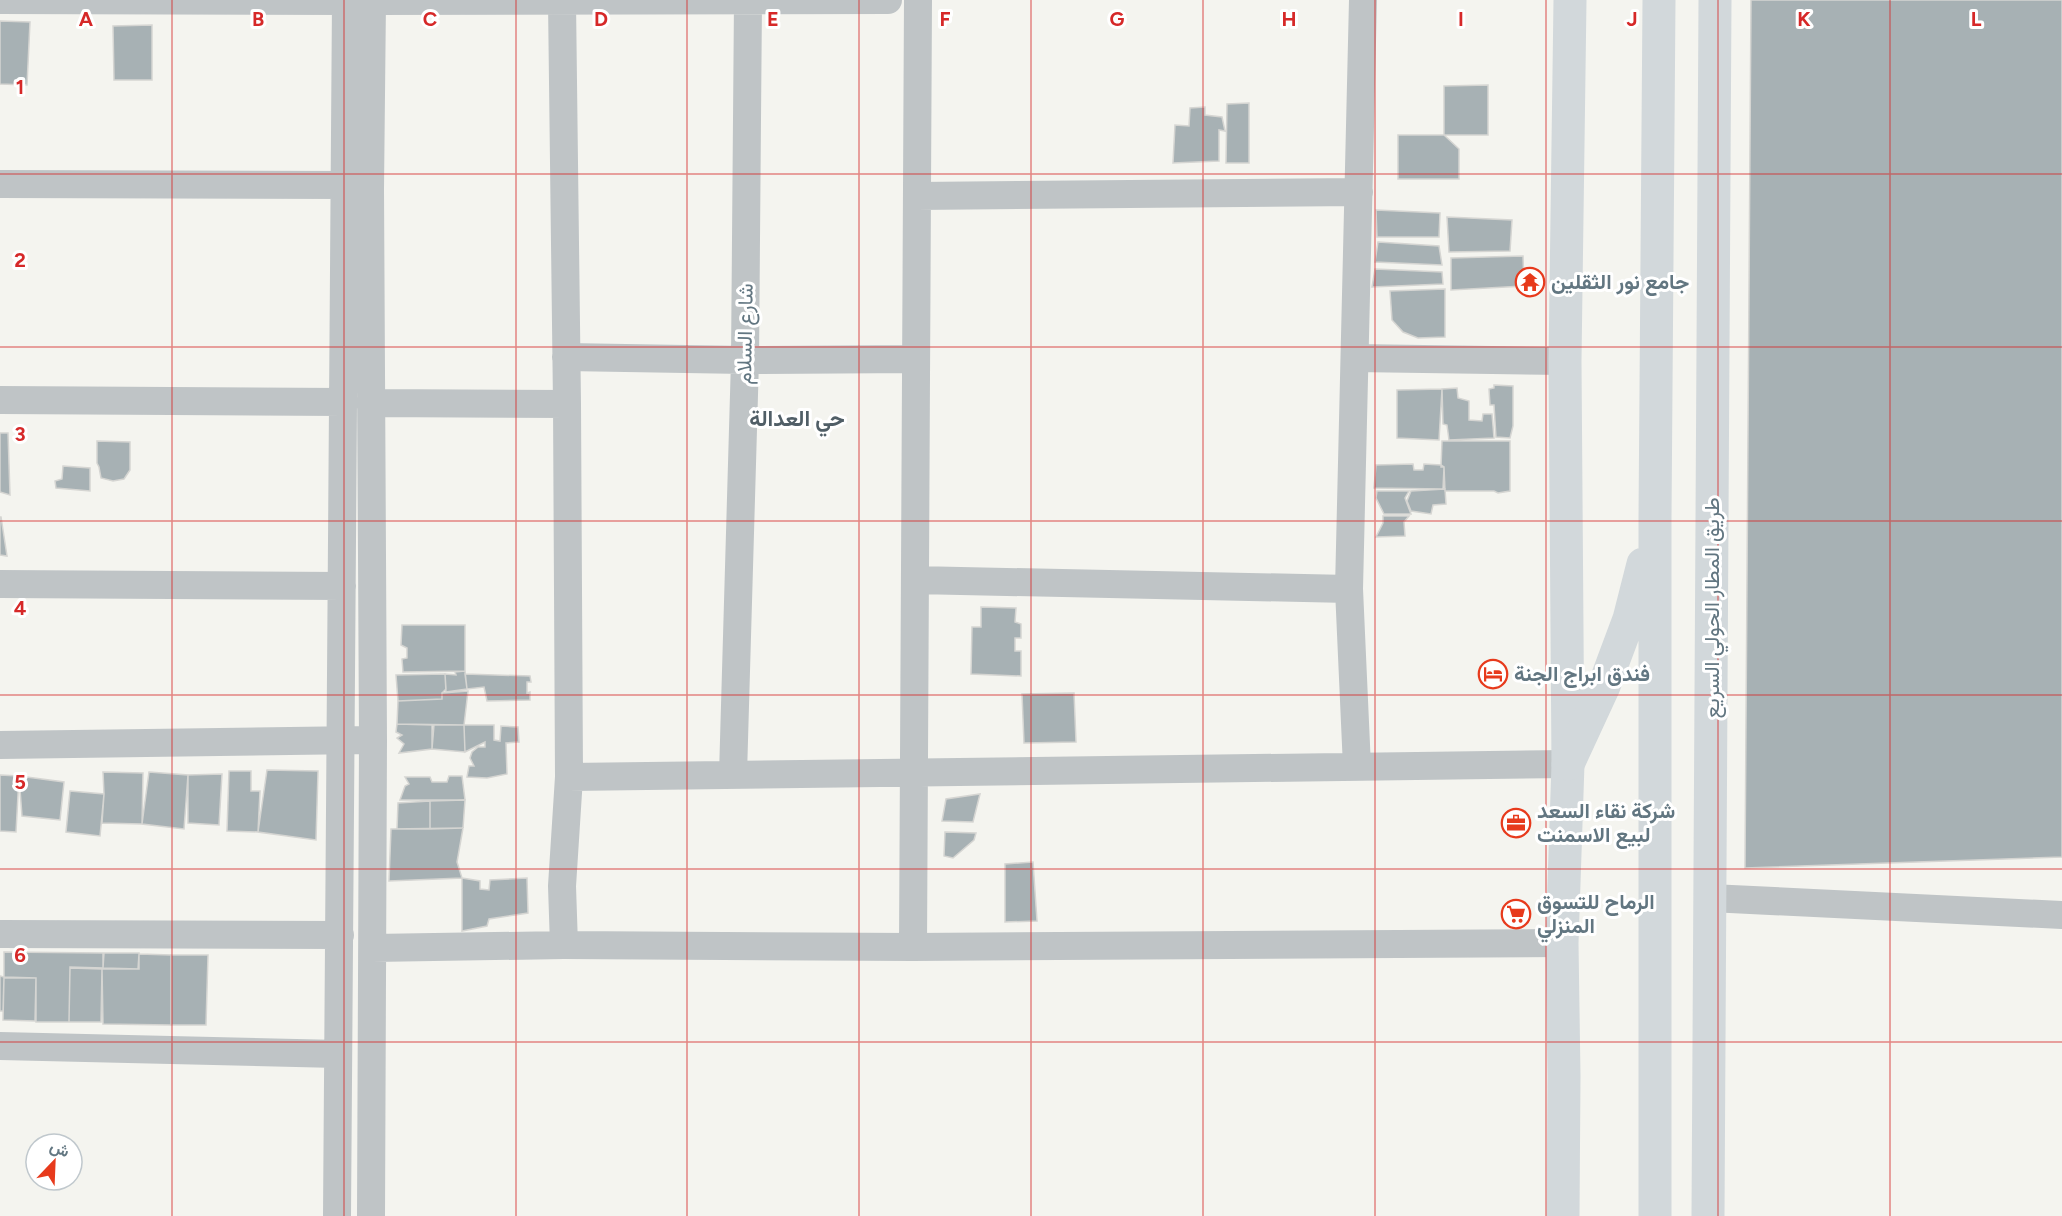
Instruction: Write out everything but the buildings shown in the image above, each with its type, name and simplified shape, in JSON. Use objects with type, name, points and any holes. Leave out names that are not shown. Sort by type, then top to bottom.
[{"type":"main road","points":[[1563,1216],[1562,943],[1568,764],[1565,361],[1569,0]]},
{"type":"main road","points":[[1655,1216],[1655,519],[1659,0]]},
{"type":"main road","name":"طريق المطار الحولي السريع","points":[[1708,1216],[1715,0]]},
{"type":"main road","points":[[1568,764],[1604,686],[1629,619],[1655,519]]},
{"type":"street","points":[[0,0],[888,0]]},
{"type":"street","points":[[359,0],[345,185],[373,740],[371,1216]]},
{"type":"street","points":[[337,1216],[342,586],[357,402],[370,189],[359,0]]},
{"type":"street","name":"شارع السلام","points":[[733,774],[745,360],[748,0]]},
{"type":"street","points":[[913,947],[918,0]]},
{"type":"street","points":[[1357,767],[1350,589],[1363,0]]},
{"type":"street","points":[[562,1],[569,777],[562,886],[564,945]]},
{"type":"street","points":[[0,184],[345,185]]},
{"type":"street","points":[[917,196],[1359,192]]},
{"type":"street","points":[[566,357],[745,360],[916,359]]},
{"type":"street","points":[[1355,358],[1565,361]]},
{"type":"street","points":[[0,400],[567,404]]},
{"type":"street","points":[[915,580],[1350,589]]},
{"type":"street","points":[[0,584],[342,586]]},
{"type":"street","points":[[0,745],[373,740]]},
{"type":"street","points":[[569,777],[1568,764]]},
{"type":"street","points":[[1710,898],[2062,915]]},
{"type":"street","points":[[0,934],[340,936]]},
{"type":"street","points":[[373,948],[564,945],[913,947],[1562,943]]},
{"type":"street","points":[[0,1046],[338,1054]]},
{"type":"place","name":"جامع نور الثقلين","points":[[1530,282]]},
{"type":"place","name":"فندق ابراج الجنة","points":[[1493,674]]},
{"type":"place","name":"شركة نقاء السعد لبيع الاسمنت","points":[[1516,823]]},
{"type":"place","name":"الرماح للتسوق المنزلي","points":[[1516,914]]},
{"type":"district","name":"حي العدالة","points":[[797,418]]}]
